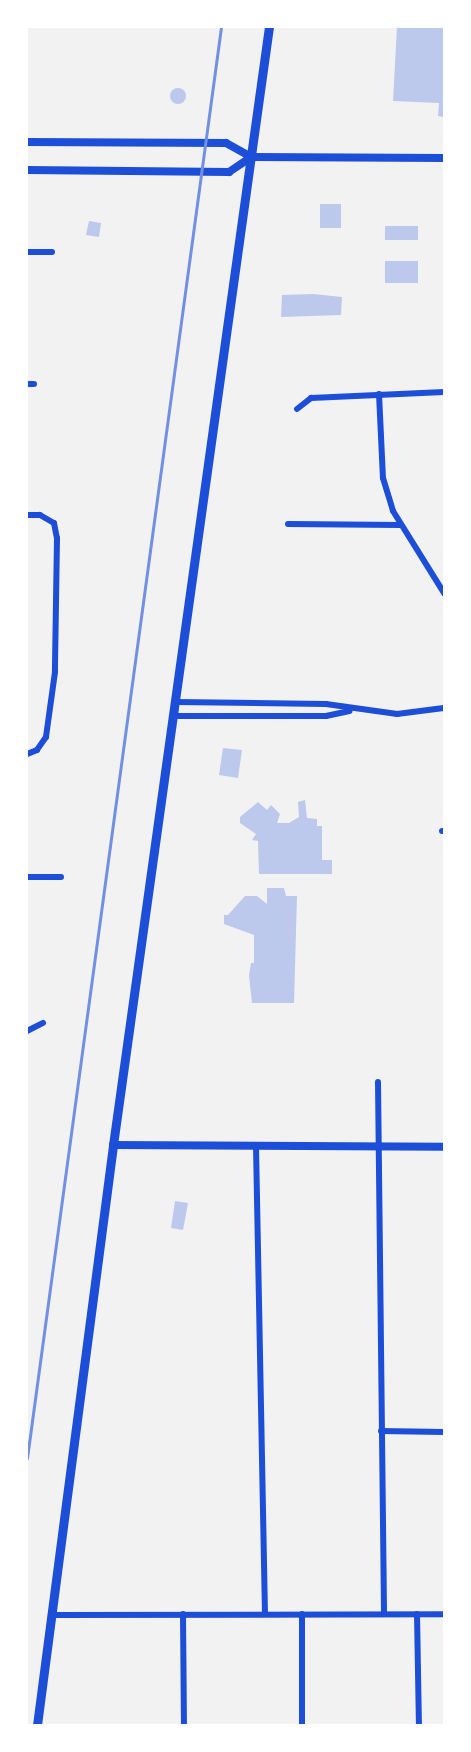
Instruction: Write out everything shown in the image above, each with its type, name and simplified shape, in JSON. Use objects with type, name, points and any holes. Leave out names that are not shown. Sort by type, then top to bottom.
[{"type":"main road","points":[[37,1725],[113,1145],[269,27]]},
{"type":"main road","points":[[27,142],[226,143],[250,157],[444,158]]},
{"type":"main road","points":[[27,170],[229,172],[250,157]]},
{"type":"street","points":[[27,252],[52,252]]},
{"type":"street","points":[[297,410],[311,398],[444,392]]},
{"type":"street","points":[[379,394],[383,478],[400,525],[444,593]]},
{"type":"street","points":[[27,515],[40,515],[54,523],[57,538],[54,683],[46,737],[37,750],[27,754]]},
{"type":"street","points":[[288,524],[400,525]]},
{"type":"street","points":[[176,702],[326,704],[353,711],[398,714],[444,708]]},
{"type":"street","points":[[269,703],[269,716]]},
{"type":"street","points":[[174,716],[326,716],[353,711]]},
{"type":"street","points":[[27,877],[61,878]]},
{"type":"street","points":[[27,1031],[43,1023]]},
{"type":"street","points":[[378,1082],[384,1614]]},
{"type":"street","points":[[113,1145],[444,1147]]},
{"type":"street","points":[[256,1146],[265,1614]]},
{"type":"street","points":[[381,1431],[444,1432]]},
{"type":"street","points":[[183,1614],[184,1725]]},
{"type":"street","points":[[302,1614],[302,1725]]},
{"type":"street","points":[[417,1614],[419,1725]]},
{"type":"street","points":[[52,1615],[444,1614]]},
{"type":"building","points":[[397,27],[444,27],[444,117],[438,116],[439,103],[393,101]]},
{"type":"building","points":[[175,88],[181,88],[186,96],[184,102],[175,104],[170,99],[170,93]]},
{"type":"building","points":[[320,204],[341,204],[341,228],[320,228]]},
{"type":"building","points":[[89,221],[101,223],[99,237],[86,235]]},
{"type":"building","points":[[385,226],[418,226],[418,240],[385,240]]},
{"type":"building","points":[[385,261],[418,261],[418,283],[385,283]]},
{"type":"building","points":[[313,294],[342,297],[341,315],[281,317],[282,295]]},
{"type":"building","points":[[223,748],[242,750],[238,778],[219,775]]},
{"type":"building","points":[[305,800],[307,818],[317,819],[317,826],[322,826],[322,860],[332,860],[332,874],[259,874],[258,841],[252,840],[256,834],[240,823],[240,817],[258,802],[267,810],[271,805],[280,814],[277,823],[289,823],[299,817],[298,802]]},
{"type":"building","points":[[267,888],[284,888],[286,896],[297,896],[294,1003],[252,1003],[249,976],[251,963],[254,963],[254,935],[224,924],[224,915],[228,915],[245,896],[257,896],[267,904]]},
{"type":"building","points":[[175,1201],[188,1203],[183,1230],[171,1228]]},
{"type":"railway","points":[[27,1458],[221,27]]}]
